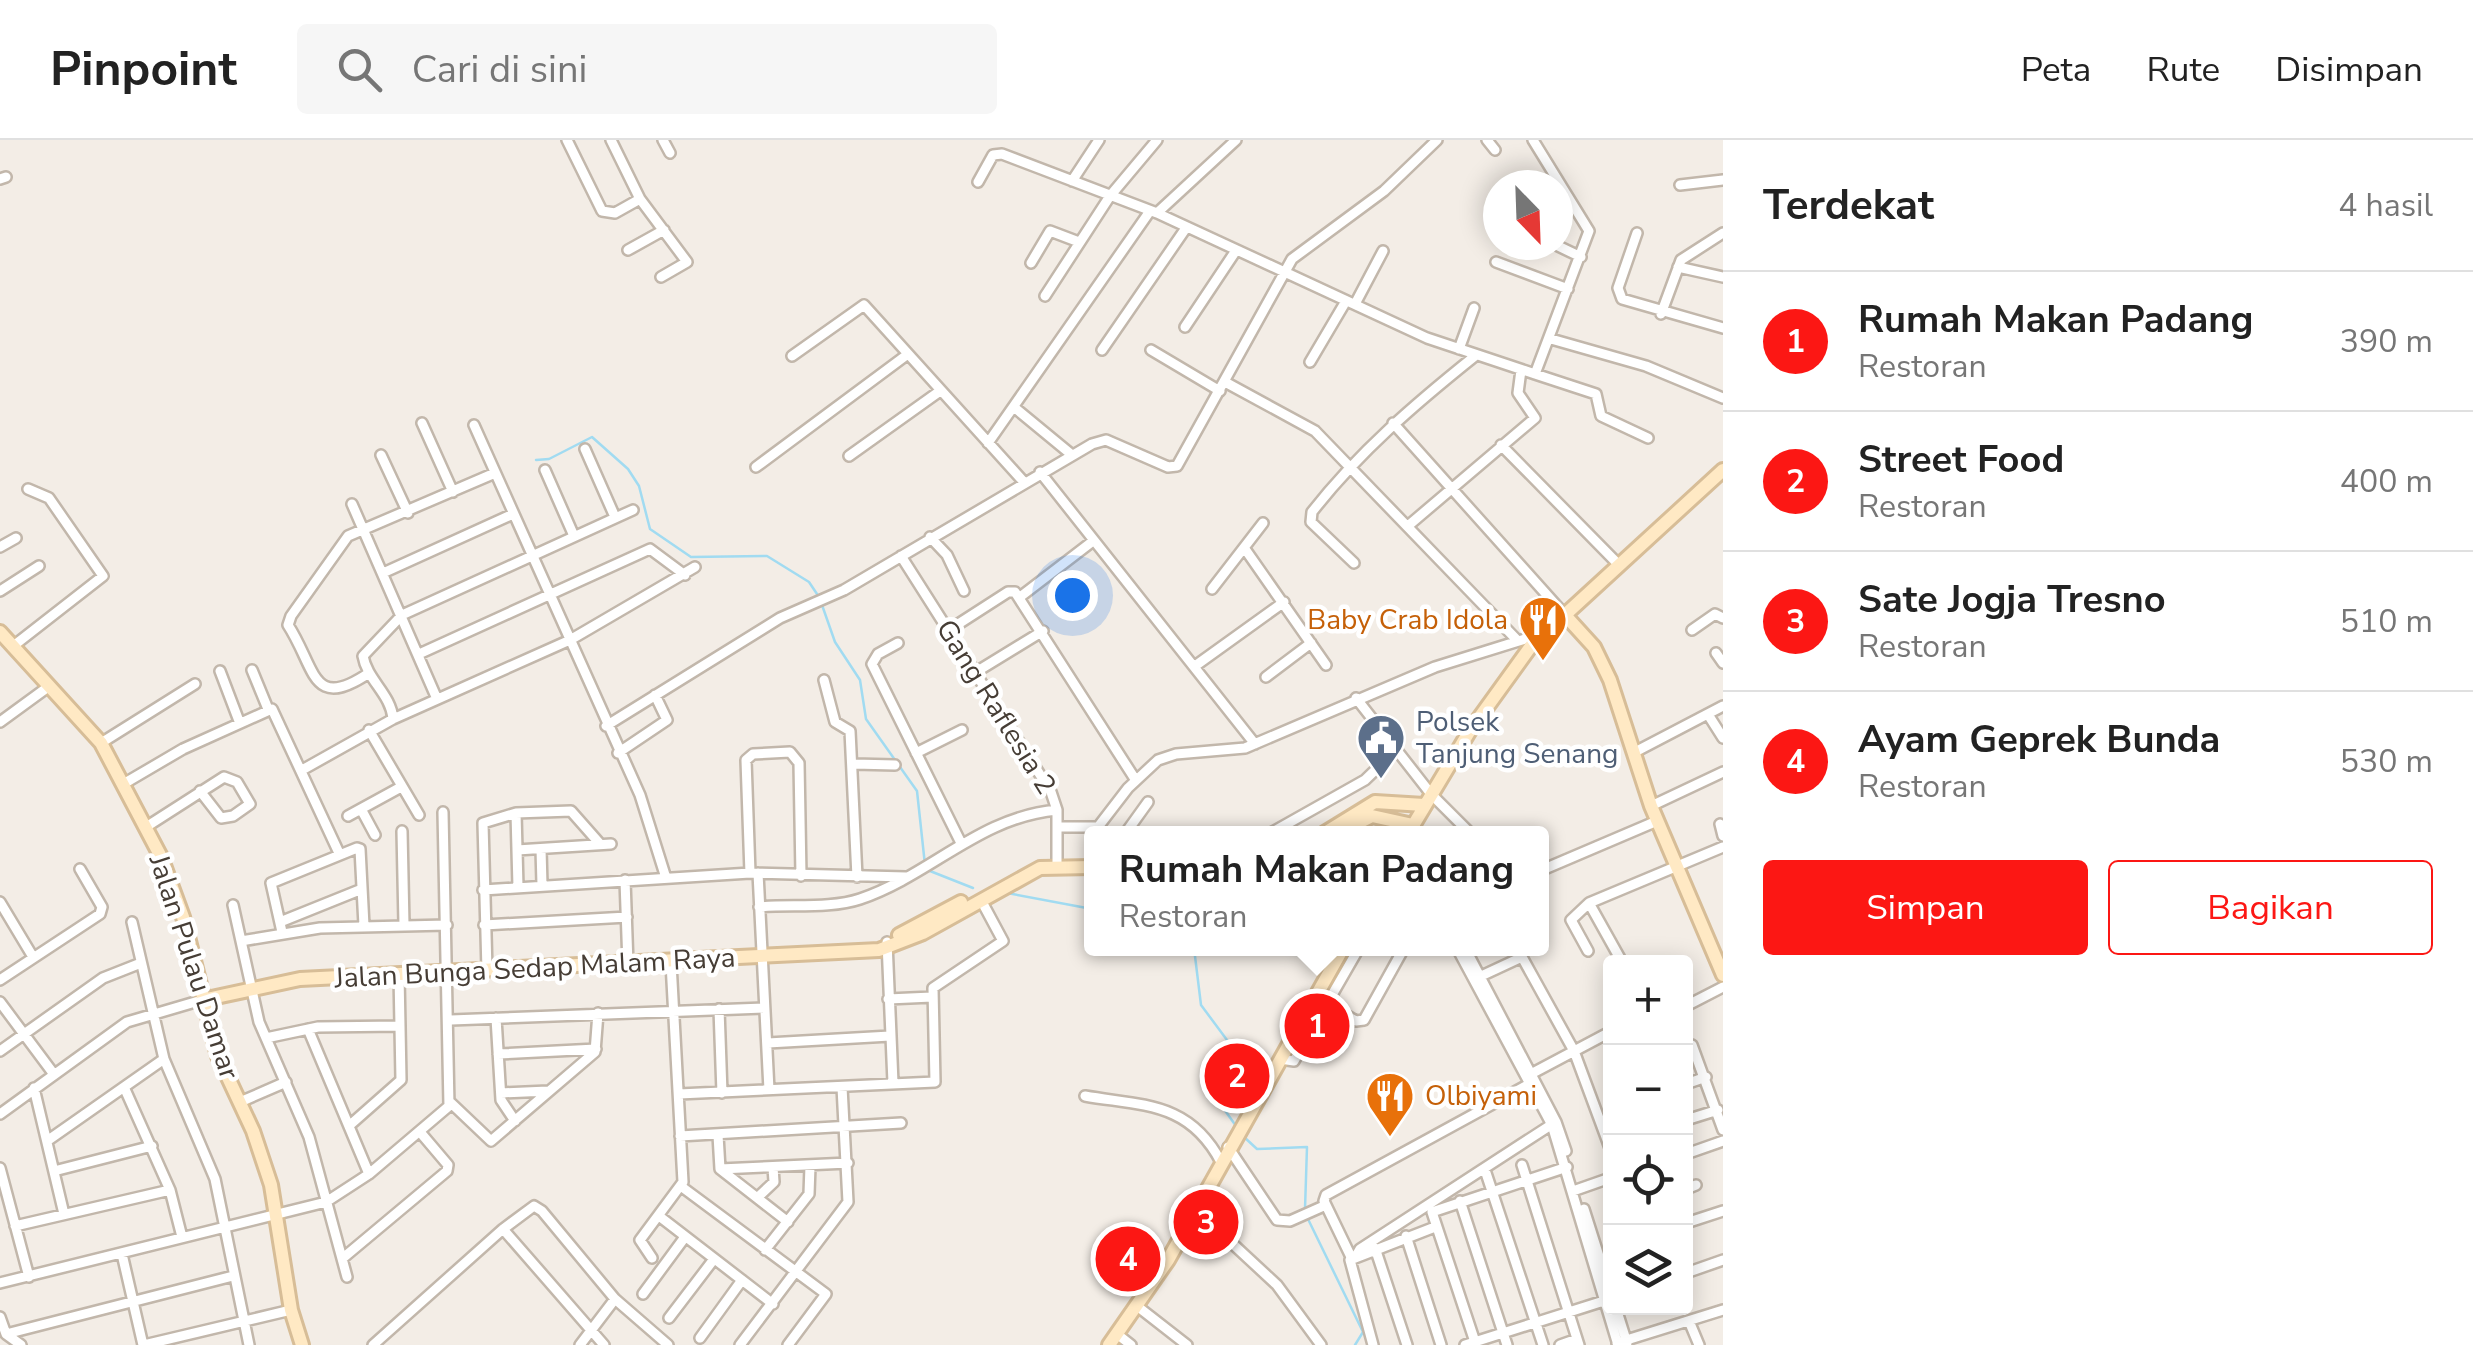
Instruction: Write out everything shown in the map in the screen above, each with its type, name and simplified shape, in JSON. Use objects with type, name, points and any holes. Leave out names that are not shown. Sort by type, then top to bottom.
[{"type":"street","points":[[567,140],[602,212],[616,213],[640,199]]},
{"type":"street","points":[[611,140],[640,199],[687,262],[661,277]]},
{"type":"street","points":[[663,140],[670,153]]},
{"type":"street","points":[[1072,181],[1099,140]]},
{"type":"street","points":[[1045,296],[1110,196],[1158,140]]},
{"type":"street","points":[[988,444],[1153,212],[1236,140]]},
{"type":"street","points":[[1486,140],[1495,150]]},
{"type":"street","points":[[1533,140],[1589,229],[1535,374]]},
{"type":"street","points":[[606,726],[780,618],[832,595],[1072,455],[1106,440],[1168,467],[1177,466],[1298,253],[1384,191],[1432,142]]},
{"type":"street","points":[[978,182],[998,153],[1072,181],[1153,212],[1235,252],[1285,270],[1475,356],[1596,394],[1601,416],[1648,438]]},
{"type":"street","points":[[1680,185],[1723,180]]},
{"type":"street","points":[[1102,350],[1186,228]]},
{"type":"street","points":[[628,250],[664,230]]},
{"type":"street","points":[[1031,263],[1050,232],[1079,242]]},
{"type":"street","points":[[1637,233],[1618,293],[1626,302],[1723,328]]},
{"type":"street","points":[[1660,314],[1678,267],[1687,255],[1723,233]]},
{"type":"street","points":[[1310,362],[1384,251]]},
{"type":"street","points":[[1186,327],[1235,252]]},
{"type":"street","points":[[1573,252],[1581,256]]},
{"type":"street","points":[[1496,262],[1568,290]]},
{"type":"street","points":[[1678,267],[1723,277]]},
{"type":"street","points":[[792,356],[863,304],[1022,481]]},
{"type":"street","points":[[1459,349],[1474,308]]},
{"type":"street","points":[[1550,339],[1646,366],[1723,398]]},
{"type":"street","points":[[1150,350],[1222,387],[1302,421],[1350,464],[1516,639]]},
{"type":"street","points":[[756,467],[908,354]]},
{"type":"street","points":[[1354,562],[1309,518],[1350,464],[1475,356]]},
{"type":"street","points":[[1409,525],[1449,486],[1535,417],[1518,392],[1521,370]]},
{"type":"street","points":[[849,456],[940,390]]},
{"type":"street","points":[[1015,408],[1072,455]]},
{"type":"street","points":[[422,423],[452,492]]},
{"type":"street","points":[[1393,423],[1594,647],[1610,680],[1651,806],[1675,866],[1720,957],[1723,974]]},
{"type":"street","points":[[474,425],[652,823],[666,878]]},
{"type":"street","points":[[1501,446],[1619,566]]},
{"type":"street","points":[[586,449],[615,517]]},
{"type":"street","points":[[381,454],[408,512]]},
{"type":"street","points":[[545,470],[574,536]]},
{"type":"street","points":[[1040,472],[1255,744]]},
{"type":"street","points":[[369,673],[345,689],[334,692],[323,687],[288,625],[344,540],[495,473]]},
{"type":"street","points":[[1412,826],[1469,732],[1541,634],[1721,477]]},
{"type":"street","points":[[12,647],[103,576],[49,498],[28,489]]},
{"type":"street","points":[[352,504],[438,699]]},
{"type":"street","points":[[393,719],[388,700],[364,662],[366,650],[402,615],[632,510]]},
{"type":"street","points":[[383,573],[513,514]]},
{"type":"street","points":[[1212,589],[1263,522]]},
{"type":"street","points":[[930,537],[947,555],[964,590]]},
{"type":"street","points":[[0,547],[16,538]]},
{"type":"street","points":[[1020,597],[1093,541]]},
{"type":"street","points":[[419,654],[650,549],[685,575]]},
{"type":"street","points":[[1245,549],[1326,665]]},
{"type":"street","name":"Gang Raflesia 2","points":[[901,556],[1051,792],[1057,810],[1057,864]]},
{"type":"street","points":[[0,591],[39,566]]},
{"type":"street","points":[[302,770],[369,730],[570,640],[695,567]]},
{"type":"street","points":[[949,630],[1008,592],[1020,597],[1136,780]]},
{"type":"street","points":[[1195,666],[1284,602]]},
{"type":"street","points":[[1692,630],[1715,614],[1723,618]]},
{"type":"street","points":[[976,672],[1043,631]]},
{"type":"street","name":"Jalan Pulau Damar","points":[[0,632],[100,744],[146,827],[183,917],[218,1056],[264,1162],[278,1216],[291,1310],[302,1345]]},
{"type":"street","points":[[1100,826],[1136,780],[1158,760],[1255,744],[1356,698],[1516,639],[1541,634]]},
{"type":"street","points":[[898,642],[878,654],[872,664],[960,842]]},
{"type":"street","points":[[1266,676],[1311,643]]},
{"type":"street","points":[[1716,653],[1723,663]]},
{"type":"street","points":[[252,670],[340,853]]},
{"type":"street","points":[[220,671],[240,721]]},
{"type":"street","points":[[824,680],[835,722],[850,731],[858,876]]},
{"type":"street","points":[[100,744],[194,684]]},
{"type":"street","points":[[0,722],[48,687]]},
{"type":"street","points":[[618,752],[667,720],[655,695]]},
{"type":"street","points":[[1356,698],[1428,800],[1460,826]]},
{"type":"street","points":[[1633,753],[1723,706]]},
{"type":"street","points":[[125,783],[240,721],[271,710]]},
{"type":"street","points":[[1708,716],[1723,738]]},
{"type":"street","points":[[369,730],[418,815]]},
{"type":"street","points":[[916,753],[962,730]]},
{"type":"street","points":[[1283,826],[1366,780],[1396,750]]},
{"type":"street","points":[[769,1090],[746,760],[753,754],[790,752],[799,763],[801,876]]},
{"type":"street","points":[[854,764],[895,766]]},
{"type":"street","points":[[1651,806],[1723,772]]},
{"type":"street","points":[[146,827],[200,791],[228,777],[236,782],[250,804],[233,816],[220,818],[200,791]]},
{"type":"street","points":[[348,816],[401,787]]},
{"type":"street","points":[[1336,826],[1376,802],[1428,800]]},
{"type":"street","points":[[1131,826],[1148,802]]},
{"type":"street","points":[[361,809],[376,835]]},
{"type":"street","points":[[759,907],[856,900],[938,860],[960,842],[1011,820],[1057,810]]},
{"type":"street","points":[[487,971],[483,823],[516,814],[571,811],[606,844],[517,850]]},
{"type":"street","points":[[444,812],[451,1102],[489,1142],[596,1049],[598,1013]]},
{"type":"street","points":[[516,814],[518,887]]},
{"type":"street","points":[[1353,826],[1372,816],[1401,826]]},
{"type":"street","points":[[1549,867],[1657,821]]},
{"type":"street","points":[[1720,824],[1723,836]]},
{"type":"street","points":[[1056,827],[1084,828]]},
{"type":"street","points":[[402,831],[404,925]]},
{"type":"street","points":[[1588,951],[1571,920],[1589,903],[1723,847]]},
{"type":"street","points":[[281,927],[271,884],[340,853],[360,849],[364,926]]},
{"type":"street","points":[[540,849],[542,884]]},
{"type":"street","name":"Jalan Bunga Sedap Malam Raya","points":[[202,1000],[300,979],[672,963],[881,948],[1040,868],[1084,860]]},
{"type":"street","name":"Jalan Bunga Sedap Malam Raya","points":[[1057,864],[1084,866]]},
{"type":"street","points":[[0,980],[102,911],[80,869]]},
{"type":"street","points":[[482,890],[754,873],[906,877]]},
{"type":"street","points":[[625,880],[628,964]]},
{"type":"street","points":[[242,941],[362,890]]},
{"type":"street","points":[[679,1094],[937,1079],[932,997],[937,983],[1003,941],[988,893]]},
{"type":"street","points":[[0,902],[32,957]]},
{"type":"street","points":[[1589,903],[1618,955]]},
{"type":"street","points":[[233,905],[266,1038],[316,1158],[347,1277]]},
{"type":"street","points":[[484,925],[627,917]]},
{"type":"street","points":[[0,928],[11,920]]},
{"type":"street","points":[[132,922],[164,1059],[213,1173],[249,1345]]},
{"type":"street","points":[[281,927],[447,925]]},
{"type":"street","points":[[881,948],[892,1083]]},
{"type":"street","points":[[1321,1000],[1340,956]]},
{"type":"street","points":[[1131,1345],[1113,1340],[1137,1306],[1280,1059],[1353,956]]},
{"type":"street","points":[[1321,1000],[1356,1021],[1364,1020],[1400,956]]},
{"type":"street","points":[[1466,956],[1554,1123],[1603,1281]]},
{"type":"street","points":[[1479,977],[1514,956]]},
{"type":"street","points":[[1521,956],[1574,1051],[1606,1135]]},
{"type":"street","points":[[0,1051],[103,978],[141,963]]},
{"type":"street","points":[[652,1258],[640,1240],[682,1187],[672,963]]},
{"type":"street","points":[[350,1125],[401,1080],[399,974]]},
{"type":"street","points":[[1693,1003],[1723,988]]},
{"type":"street","points":[[888,999],[932,997]]},
{"type":"street","points":[[0,1114],[127,1022],[202,1000]]},
{"type":"street","points":[[0,1002],[53,1074]]},
{"type":"street","points":[[450,1020],[764,1008]]},
{"type":"street","points":[[719,1010],[722,1093]]},
{"type":"street","points":[[496,1018],[503,1106],[514,1121]]},
{"type":"street","points":[[266,1038],[308,1029],[400,1026]]},
{"type":"street","points":[[308,1029],[368,1174]]},
{"type":"street","points":[[768,1044],[890,1036]]},
{"type":"street","points":[[1354,1257],[1326,1205],[1326,1195],[1603,1036]]},
{"type":"street","points":[[1693,1047],[1723,1130]]},
{"type":"street","points":[[498,1054],[596,1049]]},
{"type":"street","points":[[47,1141],[164,1059]]},
{"type":"street","points":[[1693,1082],[1706,1078]]},
{"type":"street","points":[[240,1102],[286,1082]]},
{"type":"street","points":[[741,1344],[848,1202],[842,1086]]},
{"type":"street","points":[[124,1087],[170,1190],[182,1237]]},
{"type":"street","points":[[34,1088],[64,1214]]},
{"type":"street","points":[[501,1093],[551,1091]]},
{"type":"street","points":[[1085,1096],[1120,1098],[1169,1110],[1212,1147],[1221,1162]]},
{"type":"street","points":[[0,1283],[326,1202],[368,1174],[451,1102]]},
{"type":"street","points":[[1693,1118],[1718,1110]]},
{"type":"street","points":[[1598,1113],[1603,1111]]},
{"type":"street","points":[[680,1136],[901,1123]]},
{"type":"street","points":[[1373,1345],[1350,1267],[1360,1249],[1554,1123]]},
{"type":"street","points":[[343,1258],[448,1172],[448,1165],[420,1132]]},
{"type":"street","points":[[718,1134],[720,1170],[788,1222]]},
{"type":"street","points":[[1693,1152],[1723,1141]]},
{"type":"street","points":[[54,1171],[152,1146]]},
{"type":"street","points":[[1228,1148],[1277,1220],[1305,1215],[1326,1205]]},
{"type":"street","points":[[720,1170],[848,1163]]},
{"type":"street","points":[[1522,1165],[1578,1342],[1560,1345]]},
{"type":"street","points":[[765,1250],[811,1189],[810,1166]]},
{"type":"street","points":[[757,1198],[774,1182],[773,1167]]},
{"type":"street","points":[[1567,1167],[1431,1213],[1472,1344],[1603,1299]]},
{"type":"street","points":[[0,1168],[29,1277]]},
{"type":"street","points":[[1486,1173],[1542,1345]]},
{"type":"street","points":[[1575,1190],[1603,1180]]},
{"type":"street","points":[[682,1187],[826,1296],[788,1345]]},
{"type":"street","points":[[14,1226],[170,1190]]},
{"type":"street","points":[[1442,1194],[1442,1207]]},
{"type":"street","points":[[1460,1202],[1507,1345]]},
{"type":"street","points":[[374,1345],[534,1206],[615,1299],[668,1345]]},
{"type":"street","points":[[1194,1208],[1276,1285],[1321,1345]]},
{"type":"street","points":[[1693,1222],[1723,1211]]},
{"type":"street","points":[[659,1216],[773,1304]]},
{"type":"street","points":[[1354,1257],[1435,1227]]},
{"type":"street","points":[[503,1229],[590,1334],[604,1345]]},
{"type":"street","points":[[1406,1236],[1441,1345]]},
{"type":"street","points":[[644,1294],[685,1237]]},
{"type":"street","points":[[1375,1248],[1407,1345]]},
{"type":"street","points":[[122,1254],[144,1345],[291,1310]]},
{"type":"street","points":[[668,1318],[714,1259]]},
{"type":"street","points":[[1693,1271],[1723,1260]]},
{"type":"street","points":[[6,1334],[233,1276]]},
{"type":"street","points":[[700,1338],[742,1280]]},
{"type":"street","points":[[580,1345],[615,1299]]},
{"type":"street","points":[[1137,1306],[1187,1345]]},
{"type":"street","points":[[1622,1343],[1723,1310]]},
{"type":"street","points":[[1613,1315],[1622,1343]]},
{"type":"street","points":[[1617,1315],[1622,1343]]},
{"type":"street","points":[[0,1317],[6,1334],[21,1345]]},
{"type":"street","points":[[1689,1321],[1699,1345]]},
{"type":"street","points":[[200,1332],[202,1345]]},
{"type":"waterway","points":[[536,460],[549,459],[592,437],[628,469],[639,486],[650,529],[691,557],[767,556],[809,582],[819,597]]},
{"type":"waterway","points":[[822,605],[835,642],[860,680],[866,719],[917,791],[925,865]]},
{"type":"waterway","points":[[930,871],[973,888]]},
{"type":"waterway","points":[[1007,893],[1084,907]]},
{"type":"waterway","points":[[1195,956],[1201,1005],[1227,1040],[1219,1102],[1236,1126]]},
{"type":"waterway","points":[[1244,1137],[1257,1149],[1307,1147],[1305,1209]]},
{"type":"waterway","points":[[1307,1217],[1363,1332],[1355,1345]]},
{"type":"place","name":"Baby Crab Idola","points":[[1543,662]]},
{"type":"place","name":"Polsek Tanjung Senang","points":[[1381,780]]},
{"type":"place","name":"Rumah Makan Padang","points":[[1317,1026]]},
{"type":"place","name":"Street Food","points":[[1237,1076]]},
{"type":"place","name":"Olbiyami","points":[[1390,1138]]},
{"type":"place","name":"Sate Jogja Tresno","points":[[1206,1222]]},
{"type":"place","name":"Ayam Geprek Bunda","points":[[1128,1259]]}]
